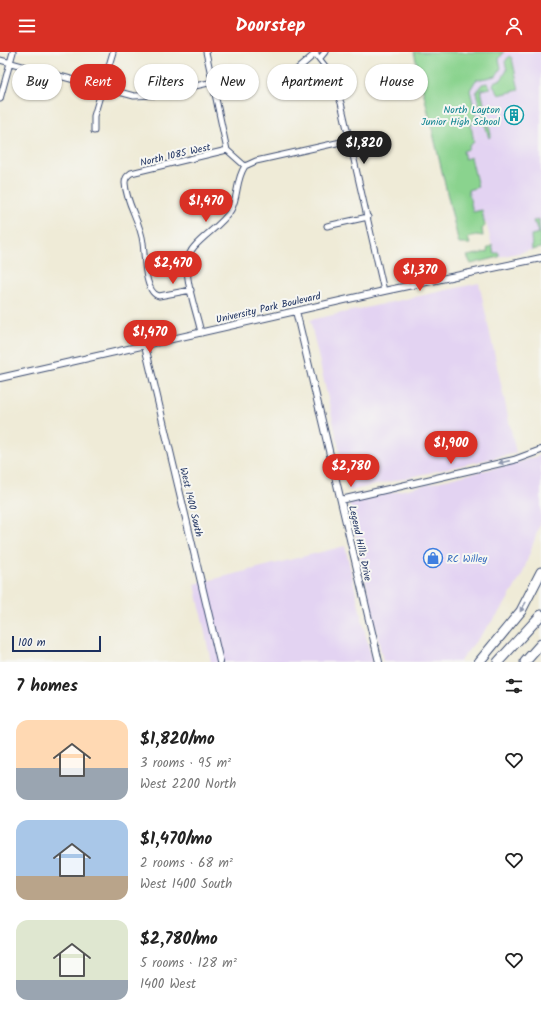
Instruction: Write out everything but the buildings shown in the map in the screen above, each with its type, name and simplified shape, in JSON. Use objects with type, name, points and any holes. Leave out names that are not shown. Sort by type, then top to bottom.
[{"type":"highway","points":[[479,662],[521,611],[541,572]]},
{"type":"highway","points":[[498,662],[541,614]]},
{"type":"highway","points":[[525,662],[541,644]]},
{"type":"street","points":[[0,99],[13,52]]},
{"type":"street","points":[[109,64],[113,52]]},
{"type":"street","points":[[206,52],[209,64]]},
{"type":"street","points":[[320,58],[325,52]]},
{"type":"street","points":[[303,64],[315,53],[320,58],[335,85],[350,140],[384,291]]},
{"type":"street","points":[[0,60],[70,79]]},
{"type":"street","points":[[126,94],[144,97],[206,84]]},
{"type":"street","points":[[94,131],[94,116],[99,100]]},
{"type":"street","points":[[217,100],[227,150],[244,166]]},
{"type":"street","points":[[201,333],[186,267],[193,248],[232,209],[236,196],[237,181],[244,166],[256,161],[350,140]]},
{"type":"street","name":"North 1085 West","points":[[191,290],[163,296],[154,295],[149,287],[140,229],[125,185],[127,176],[131,173],[227,150]]},
{"type":"street","points":[[328,226],[368,217]]},
{"type":"street","name":"University Park Boulevard","points":[[0,378],[384,291],[541,258]]},
{"type":"street","name":"Legend Hills Drive","points":[[296,311],[379,662]]},
{"type":"street","name":"West 1400 South","points":[[145,346],[220,662]]},
{"type":"street","points":[[341,500],[514,460],[541,450]]},
{"type":"shaded area","points":[[414,52],[541,52],[541,248],[495,258],[486,222],[455,229],[425,100],[428,100],[428,64],[417,64]]},
{"type":"shaded area","points":[[479,283],[516,453],[349,491],[310,320]]},
{"type":"shaded area","points":[[541,455],[541,521],[522,575],[502,609],[459,662],[383,662],[349,503],[520,462]]},
{"type":"shaded area","points":[[345,546],[372,662],[211,662],[195,584]]},
{"type":"green space","points":[[414,52],[504,52],[499,59],[501,68],[496,76],[476,80],[470,90],[476,116],[471,126],[474,142],[469,146],[469,149],[463,151],[465,159],[471,157],[478,187],[468,190],[473,212],[482,210],[485,226],[482,229],[483,236],[476,235],[468,238],[470,244],[459,244],[425,100],[428,100],[428,64],[417,64]]},
{"type":"green space","points":[[509,56],[512,58],[519,90],[499,95],[493,85],[495,81],[501,80],[507,70],[505,62]]},
{"type":"green space","points":[[487,83],[491,88],[481,90],[491,135],[489,138],[476,93],[482,84]]},
{"type":"green space","points":[[539,219],[541,248],[532,250],[531,235],[539,233],[536,223],[534,224],[533,221]]},
{"type":"green space","points":[[492,245],[494,253],[499,253],[499,257],[471,264],[467,256],[488,252],[487,249]]},
{"type":"place","name":"North Layton Junior High School","points":[[514,115]]},
{"type":"place","name":"RC Willey","points":[[433,558]]}]
